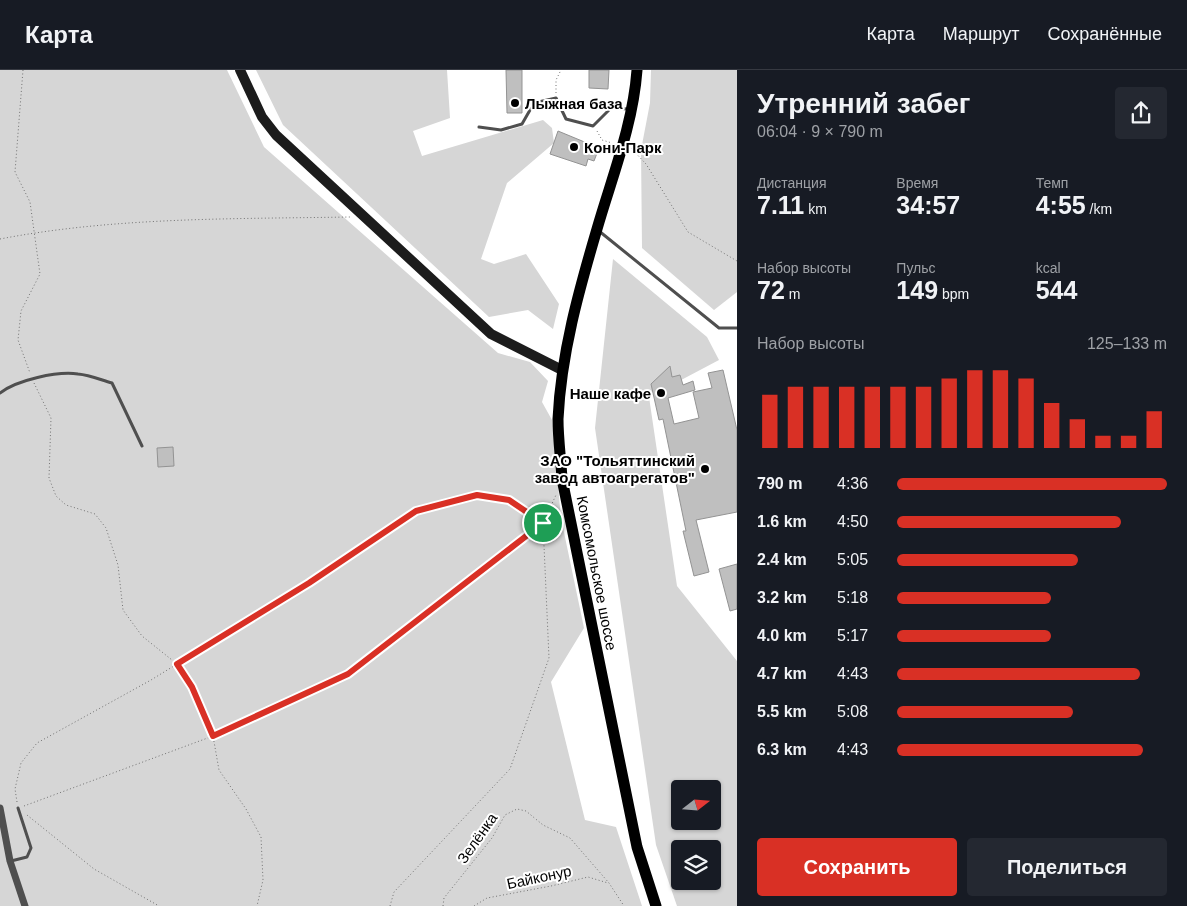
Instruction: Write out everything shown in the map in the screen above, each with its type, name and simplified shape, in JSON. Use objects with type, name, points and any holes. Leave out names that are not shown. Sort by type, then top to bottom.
[{"type":"main road","name":"Комсомольское шоссе","points":[[637,70],[623,146],[597,229],[571,324],[562,370],[558,420],[562,480],[636,847],[656,906]]},
{"type":"street","points":[[240,70],[262,117],[276,135],[364,217],[491,334],[562,370]]},
{"type":"street","points":[[0,808],[10,861],[26,906]]},
{"type":"lane","points":[[479,127],[501,130],[522,124],[534,103],[556,98],[566,119],[593,126],[611,108],[631,109]]},
{"type":"lane","points":[[597,229],[719,328],[737,328]]},
{"type":"lane","points":[[0,393],[11,384],[32,378],[78,374],[112,383],[142,446]]},
{"type":"lane","points":[[10,861],[27,857],[31,848],[18,808]]},
{"type":"path","points":[[23,70],[15,172],[30,202],[40,274],[21,311],[18,340],[32,378],[51,418],[49,478],[56,496],[66,505],[95,514],[106,528],[118,566],[123,610],[142,636],[177,664],[192,687],[213,736],[219,770],[246,809],[261,836],[263,880],[256,906]]},
{"type":"path","points":[[556,98],[556,80],[561,70]]},
{"type":"path","points":[[638,156],[646,164],[688,232],[737,261]]},
{"type":"path","points":[[0,239],[35,232],[164,220],[364,217]]},
{"type":"path","points":[[390,906],[394,892],[510,769],[549,658],[543,523],[562,480]]},
{"type":"path","points":[[159,906],[94,868],[18,808],[15,789],[21,764],[37,743],[177,664],[309,583],[416,511],[477,495],[509,500],[543,523]]},
{"type":"path","points":[[18,808],[213,736],[348,674],[543,523]]},
{"type":"path","name":"Зелёнка","points":[[443,906],[444,898],[492,838],[505,815],[517,809],[526,811],[544,826],[570,838],[609,883],[624,906]]},
{"type":"path","name":"Байконур","points":[[474,906],[496,896],[588,877],[609,883]]},
{"type":"shaded area","points":[[0,70],[227,70],[264,147],[498,353],[530,362],[548,381],[542,402],[552,420],[561,518],[584,628],[551,682],[585,820],[616,827],[642,906],[0,906]]},
{"type":"shaded area","points":[[256,70],[447,70],[450,118],[413,131],[422,156],[543,120],[552,128],[554,143],[507,183],[481,259],[494,264],[526,254],[559,304],[553,329],[528,310],[489,317],[283,125]]},
{"type":"shaded area","points":[[651,70],[737,70],[737,292],[714,310],[642,248],[641,150],[650,103]]},
{"type":"shaded area","points":[[613,259],[707,337],[719,360],[649,397],[677,586],[737,661],[737,906],[677,906],[671,890],[721,890],[721,840],[671,840],[671,889],[656,845],[595,428]]},
{"type":"building","points":[[506,70],[522,70],[522,113],[507,113]]},
{"type":"building","points":[[589,70],[609,70],[608,89],[589,88]]},
{"type":"building","name":"Кони-Парк","points":[[558,131],[599,148],[594,161],[588,159],[586,166],[550,154]]},
{"type":"building","name":"ЗАО \"Тольяттинский завод автоагрегатов\"","points":[[670,366],[672,377],[680,375],[683,385],[693,381],[695,390],[668,398],[674,424],[699,418],[693,392],[712,388],[708,373],[723,370],[737,430],[737,512],[696,520],[709,572],[694,576],[683,531],[686,531],[663,419],[659,420],[651,384]]},
{"type":"building","points":[[173,447],[174,466],[158,467],[157,448]]},
{"type":"building","points":[[737,564],[737,609],[730,611],[719,569]]},
{"type":"place","name":"Лыжная база","points":[[515,103]]},
{"type":"place","name":"Кони-Парк","points":[[574,147]]},
{"type":"place","name":"Наше кафе","points":[[661,393]]},
{"type":"place","name":"ЗАО \"Тольяттинский завод автоагрегатов\"","points":[[705,469]]},
{"type":"route","points":[[477,495],[509,500],[543,523],[348,674],[213,736],[192,687],[177,664],[309,583],[416,511],[477,495]]}]
